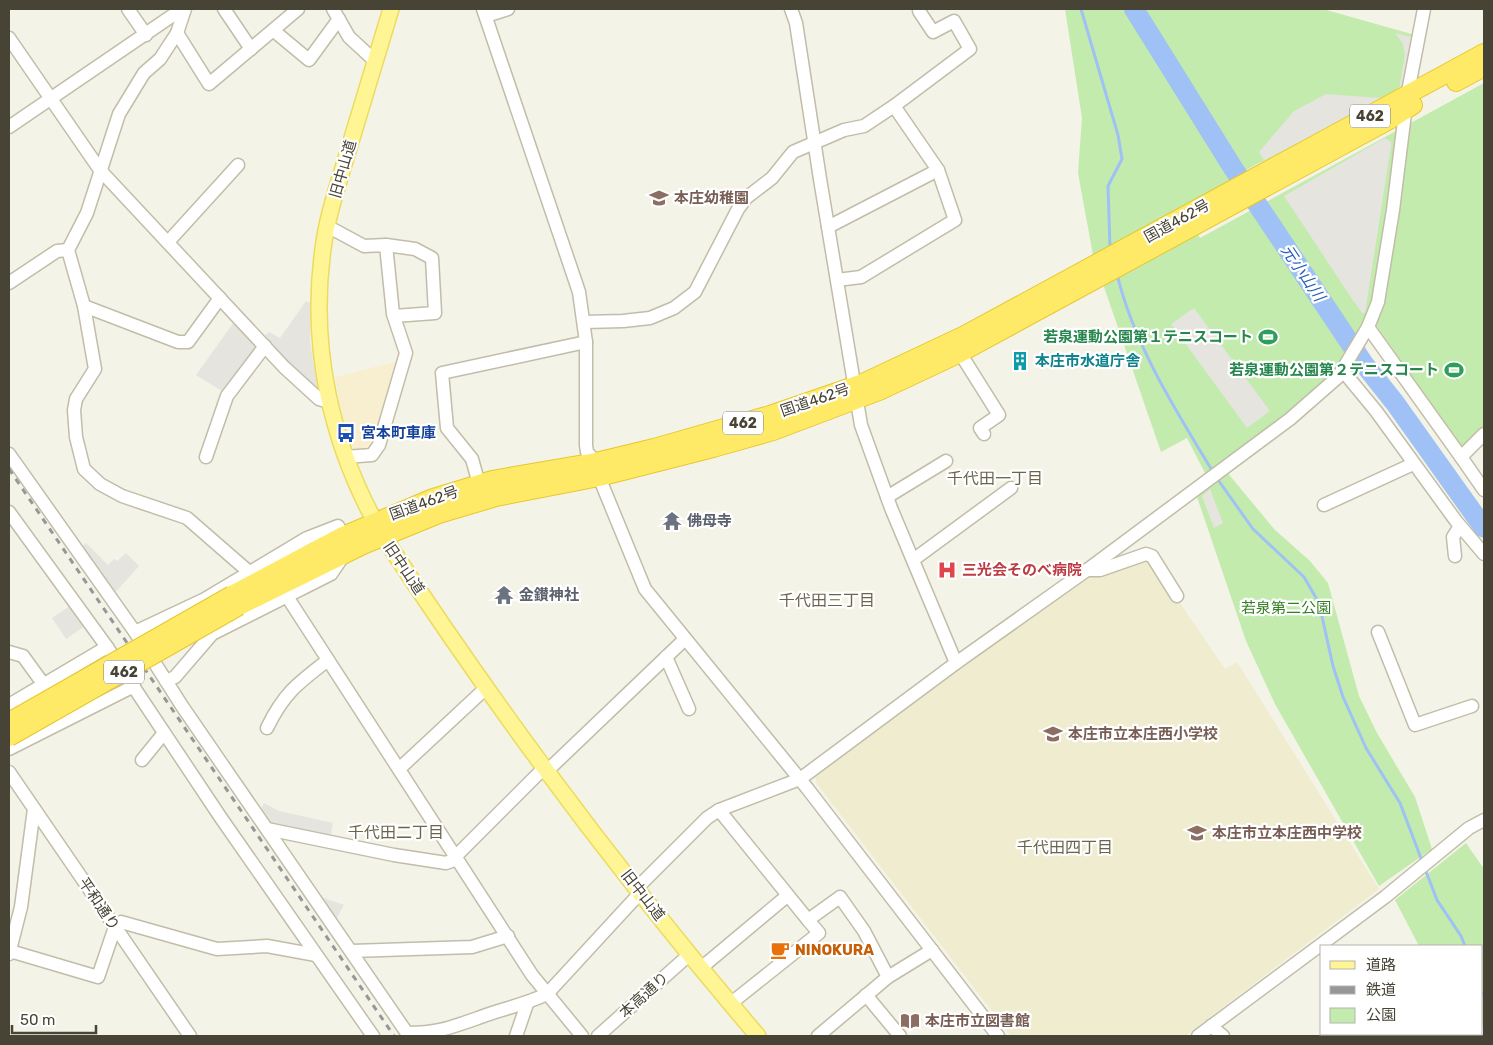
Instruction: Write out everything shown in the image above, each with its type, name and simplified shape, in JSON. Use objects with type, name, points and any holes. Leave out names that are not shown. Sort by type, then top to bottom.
[{"type":"highway","name":"国道462号","points":[[9,722],[236,600],[383,536],[439,514],[598,469],[654,448],[856,393],[960,353],[1093,274],[1406,103],[1484,53]]},
{"type":"highway","name":"国道462号","points":[[1406,103],[1484,67]]},
{"type":"highway","name":"国道462号","points":[[856,393],[965,336],[1056,284],[1093,274]]},
{"type":"highway","name":"国道462号","points":[[9,737],[342,536],[374,521],[433,498],[478,484],[538,470],[598,469]]},
{"type":"main road","name":"旧中山道","points":[[391,9],[327,226],[320,271],[319,302],[323,372],[329,402],[345,458],[356,486],[383,536],[486,687],[546,770],[638,890],[758,1036]]},
{"type":"street","points":[[128,9],[146,35]]},
{"type":"street","points":[[9,126],[184,9]]},
{"type":"street","points":[[184,9],[177,33],[160,59],[144,73],[119,114],[88,213],[68,250],[84,306],[95,369],[76,399],[74,410],[76,437],[84,469],[100,484],[122,496],[187,518],[249,572]]},
{"type":"street","points":[[224,9],[251,49]]},
{"type":"street","points":[[177,33],[209,84],[298,9]]},
{"type":"street","points":[[508,9],[485,12],[579,292],[586,342],[587,452],[598,469],[645,589],[800,779],[998,1036]]},
{"type":"street","points":[[792,9],[816,143],[828,228],[861,425],[887,497],[956,663]]},
{"type":"street","points":[[9,454],[134,632],[408,1035],[456,1027],[477,1018],[528,1004],[547,994],[638,890],[707,818],[719,810],[800,779],[1290,419],[1345,367],[1366,331],[1378,302],[1406,103],[1424,9]]},
{"type":"street","points":[[584,322],[623,322],[650,318],[674,308],[695,292],[738,209],[746,198],[772,178],[793,152],[844,130],[864,126],[970,49],[954,21],[933,32],[920,11]]},
{"type":"street","points":[[274,31],[310,60],[336,14]]},
{"type":"street","points":[[336,14],[348,37],[375,61]]},
{"type":"street","points":[[9,38],[100,170],[265,346],[319,399],[329,402]]},
{"type":"street","points":[[837,280],[862,277],[955,220],[938,170],[894,106]]},
{"type":"street","points":[[168,242],[238,165]]},
{"type":"street","points":[[828,228],[938,170]]},
{"type":"street","points":[[327,226],[364,246],[386,245],[414,249],[432,258],[435,313],[394,316]]},
{"type":"street","points":[[345,458],[372,455],[379,445],[406,353],[394,316],[386,245]]},
{"type":"street","points":[[9,283],[57,251],[68,250]]},
{"type":"street","points":[[84,306],[178,342],[188,342],[220,298]]},
{"type":"street","points":[[1366,331],[1484,490]]},
{"type":"street","points":[[478,484],[472,459],[447,428],[442,373],[586,342]]},
{"type":"street","points":[[206,457],[227,396],[265,346]]},
{"type":"street","points":[[960,353],[999,414],[980,428],[984,434]]},
{"type":"street","points":[[1345,367],[1413,464],[1460,526],[1484,554]]},
{"type":"street","points":[[1461,457],[1484,434]]},
{"type":"street","points":[[887,497],[946,461]]},
{"type":"street","points":[[1324,505],[1413,464]]},
{"type":"street","points":[[913,560],[1011,488]]},
{"type":"street","points":[[9,512],[108,647],[368,1035]]},
{"type":"street","points":[[134,632],[205,599],[307,538],[338,526],[342,536]]},
{"type":"street","points":[[1455,556],[1453,537],[1460,526]]},
{"type":"street","points":[[166,681],[175,677],[212,634],[286,595],[332,574],[346,553]]},
{"type":"street","points":[[1087,570],[1100,570],[1146,554],[1152,556],[1178,596]]},
{"type":"street","points":[[286,595],[508,936],[547,994],[582,1036]]},
{"type":"street","points":[[1378,632],[1415,725],[1472,706]]},
{"type":"street","points":[[267,829],[394,855],[446,862],[456,857],[684,639]]},
{"type":"street","points":[[9,705],[108,647]]},
{"type":"street","points":[[9,652],[23,656],[44,685]]},
{"type":"street","points":[[666,657],[689,709]]},
{"type":"street","points":[[267,728],[279,704],[298,684],[328,660]]},
{"type":"street","points":[[9,750],[134,686]]},
{"type":"street","points":[[399,769],[486,687]]},
{"type":"street","points":[[142,760],[164,733]]},
{"type":"street","name":"平和通り","points":[[9,772],[190,1036]]},
{"type":"street","points":[[34,809],[21,907],[9,952],[98,978],[115,927],[121,922],[217,949],[267,946],[316,955]]},
{"type":"street","points":[[719,810],[819,934],[730,1004]]},
{"type":"street","points":[[1198,1036],[1417,872],[1469,828],[1484,820]]},
{"type":"street","points":[[701,968],[787,896]]},
{"type":"street","points":[[808,920],[840,897],[864,931],[888,977]]},
{"type":"street","points":[[352,951],[472,947],[508,936]]},
{"type":"street","points":[[818,1036],[888,977],[932,950]]},
{"type":"street","name":"本高通り","points":[[598,1036],[690,954]]},
{"type":"street","points":[[866,995],[900,1036]]},
{"type":"street","points":[[516,1036],[528,1004]]},
{"type":"street","points":[[1211,1026],[1222,1036]]},
{"type":"shaded area","points":[[1395,33],[1411,37],[1402,91],[1264,160],[1259,152],[1294,111],[1326,94],[1382,98],[1399,89],[1405,55],[1403,44]]},
{"type":"shaded area","points":[[1385,138],[1391,142],[1391,146],[1365,313],[1362,313],[1284,196]]},
{"type":"shaded area","points":[[306,301],[310,303],[310,343],[318,388],[315,390],[263,337],[269,332],[280,338]]},
{"type":"shaded area","points":[[1194,308],[1270,411],[1247,428],[1171,324]]},
{"type":"shaded area","points":[[234,322],[257,348],[225,393],[196,375]]},
{"type":"shaded area","points":[[402,360],[373,448],[353,454],[340,407],[335,377]]},
{"type":"shaded area","points":[[1210,489],[1223,523],[1214,528],[1202,496]]},
{"type":"shaded area","points":[[86,543],[108,565],[114,559],[117,561],[126,553],[139,566],[112,596],[79,549]]},
{"type":"shaded area","points":[[1150,559],[1225,669],[1237,662],[1379,889],[1185,1036],[1011,1036],[817,784],[815,776],[1090,573]]},
{"type":"shaded area","points":[[71,605],[86,625],[66,639],[52,618]]},
{"type":"shaded area","points":[[264,803],[279,811],[333,823],[330,839],[269,827],[259,813]]},
{"type":"shaded area","points":[[315,895],[344,905],[334,923]]},
{"type":"green space","points":[[1065,9],[1323,9],[1415,35],[1404,92],[1255,165],[1181,209],[1200,238],[1484,83],[1484,426],[1463,450],[1376,325],[1365,321],[1340,364],[1298,405],[1206,475],[1187,438],[1161,452],[1093,255],[1078,173],[1082,118]]},
{"type":"green space","name":"若泉第二公園","points":[[1226,471],[1275,530],[1310,561],[1328,583],[1359,696],[1377,733],[1415,797],[1432,849],[1379,886],[1275,704],[1246,641],[1196,494]]},
{"type":"green space","points":[[1466,843],[1484,869],[1484,1029],[1483,945],[1418,945],[1395,900]]},
{"type":"waterway","points":[[1081,9],[1118,135],[1122,159],[1108,186],[1110,248]]},
{"type":"waterway","name":"元小山川","points":[[1134,9],[1233,168],[1364,364],[1395,403],[1484,528]]},
{"type":"waterway","points":[[1117,274],[1134,326],[1157,376],[1213,472]]},
{"type":"waterway","points":[[1216,477],[1253,529],[1304,577],[1319,603],[1333,666],[1343,697],[1366,748],[1400,803],[1422,861]]},
{"type":"waterway","points":[[1425,869],[1437,900],[1461,936],[1465,945]]},
{"type":"railway","points":[[9,469],[394,1036]]},
{"type":"place","name":"本庄幼稚園","points":[[659,198]]},
{"type":"place","name":"若泉運動公園第１テニスコート","points":[[1268,337]]},
{"type":"place","name":"本庄市水道庁舎","points":[[1020,361]]},
{"type":"place","name":"若泉運動公園第２テニスコート","points":[[1454,370]]},
{"type":"place","name":"宮本町車庫","points":[[346,433]]},
{"type":"place","name":"佛母寺","points":[[672,521]]},
{"type":"place","name":"三光会そのべ病院","points":[[947,570]]},
{"type":"place","name":"金鑚神社","points":[[504,595]]},
{"type":"place","name":"本庄市立本庄西小学校","points":[[1053,734]]},
{"type":"place","name":"本庄市立本庄西中学校","points":[[1197,833]]},
{"type":"place","name":"NINOKURA","points":[[780,950]]},
{"type":"place","name":"本庄市立図書館","points":[[910,1021]]},
{"type":"district","name":"千代田一丁目","points":[[995,478]]},
{"type":"district","name":"千代田三丁目","points":[[827,600]]},
{"type":"district","name":"千代田二丁目","points":[[396,832]]},
{"type":"district","name":"千代田四丁目","points":[[1065,847]]}]
